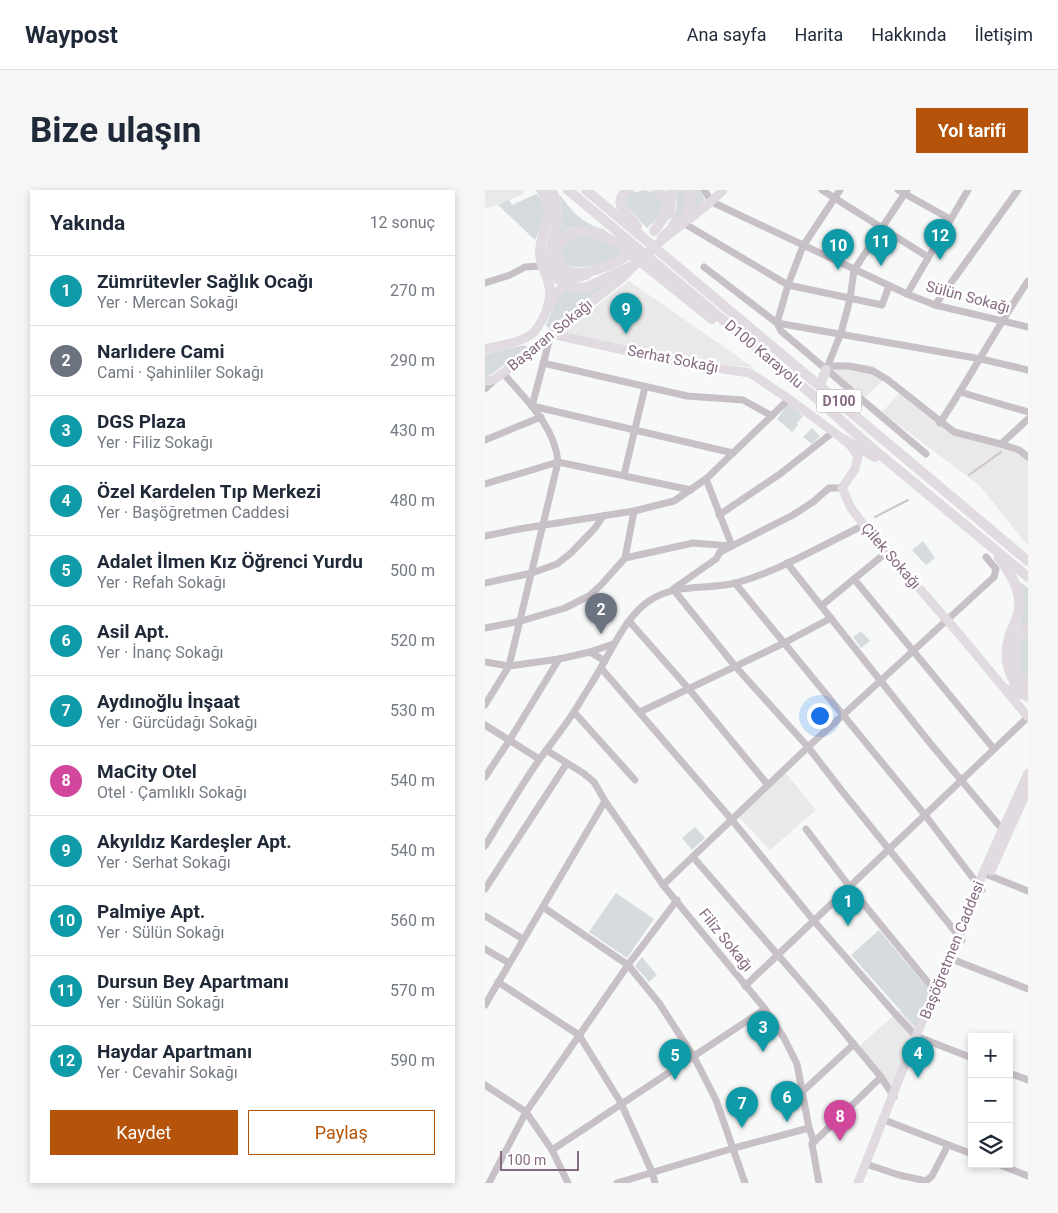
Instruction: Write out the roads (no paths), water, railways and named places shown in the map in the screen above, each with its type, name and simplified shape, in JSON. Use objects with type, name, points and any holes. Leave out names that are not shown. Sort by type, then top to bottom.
[{"type":"highway","points":[[541,190],[547,202],[549,212],[540,251],[542,266],[550,288],[547,309]]},
{"type":"highway","points":[[540,251],[554,217],[551,190]]},
{"type":"highway","points":[[551,190],[557,218],[549,258],[554,275],[560,282],[570,287],[587,287],[638,263]]},
{"type":"highway","name":"D100 Karayolu","points":[[568,190],[781,369],[989,552],[1028,577]]},
{"type":"highway","name":"D100 Karayolu","points":[[586,190],[1028,561]]},
{"type":"highway","points":[[629,190],[621,197],[620,201],[623,209],[668,259]]},
{"type":"highway","points":[[654,231],[668,208],[667,200],[657,190]]},
{"type":"highway","points":[[662,238],[690,209],[692,201],[689,190]]},
{"type":"highway","points":[[630,254],[612,265],[580,273],[570,272],[563,268],[559,262],[557,248],[565,236],[573,232],[597,232],[607,237],[620,245],[737,339],[781,369]]},
{"type":"highway","points":[[820,385],[827,368]]},
{"type":"highway","points":[[843,439],[902,474]]},
{"type":"highway","points":[[1007,544],[1028,556]]},
{"type":"highway","points":[[989,552],[1008,570],[1017,589],[1019,608],[1007,646],[1007,664],[1013,681],[1027,693]]},
{"type":"highway","points":[[1027,693],[1013,658],[1014,647],[1018,637],[1028,628]]},
{"type":"highway","points":[[1005,689],[1027,693]]},
{"type":"main road","points":[[485,349],[532,334],[565,284],[613,267],[623,261],[665,222],[671,211],[671,190]]},
{"type":"main road","name":"Başaran Sokağı","points":[[503,373],[541,341],[621,280],[662,238],[685,224],[712,202],[723,190]]},
{"type":"main road","name":"Serhat Sokağı","points":[[551,334],[683,363],[743,371],[755,376],[789,399]]},
{"type":"main road","points":[[518,340],[541,341]]},
{"type":"main road","points":[[485,382],[493,380],[503,373]]},
{"type":"main road","points":[[789,399],[843,439],[856,453],[858,460],[855,469],[842,488]]},
{"type":"main road","name":"Çilek Sokağı","points":[[842,488],[851,508],[864,525],[947,619],[1028,717]]},
{"type":"main road","name":"Başöğretmen Caddesi","points":[[986,874],[1002,829],[1023,798],[1028,774]]},
{"type":"main road","name":"Başöğretmen Caddesi","points":[[858,1183],[961,938],[979,890],[1028,789]]},
{"type":"main road","name":"Başöğretmen Caddesi","points":[[862,1183],[887,1121],[894,1098]]},
{"type":"street","points":[[704,190],[712,202]]},
{"type":"street","points":[[822,190],[928,257]]},
{"type":"street","points":[[777,323],[788,285],[803,246],[840,190]]},
{"type":"street","points":[[907,294],[968,190]]},
{"type":"street","points":[[935,305],[1018,190]]},
{"type":"street","points":[[827,368],[841,333],[855,270],[903,191],[950,219]]},
{"type":"street","name":"Sülün Sokağı","points":[[712,202],[907,294],[935,305],[1028,327]]},
{"type":"street","points":[[685,224],[788,285],[882,305],[889,286]]},
{"type":"street","points":[[485,282],[510,275],[525,267],[542,266]]},
{"type":"street","points":[[704,267],[777,323],[781,331],[827,368],[926,454]]},
{"type":"street","points":[[940,423],[981,359],[1001,320],[1028,280]]},
{"type":"street","points":[[777,323],[981,359],[1028,370]]},
{"type":"street","points":[[532,406],[551,334]]},
{"type":"street","points":[[543,364],[687,396],[743,400],[772,416]]},
{"type":"street","points":[[827,368],[849,366],[873,371],[888,380],[949,430],[1019,450],[1028,457]]},
{"type":"street","points":[[485,705],[509,666],[558,462],[556,450],[541,417],[503,373]]},
{"type":"street","name":"Başaran Sokağı","points":[[485,389],[503,373]]},
{"type":"street","points":[[625,475],[645,387]]},
{"type":"street","points":[[961,392],[1028,412]]},
{"type":"street","points":[[485,536],[634,511],[674,501],[707,479],[789,399]]},
{"type":"street","points":[[532,406],[733,453]]},
{"type":"street","points":[[485,440],[541,417]]},
{"type":"street","points":[[1001,444],[1028,419]]},
{"type":"street","points":[[719,515],[780,474],[833,433]]},
{"type":"street","points":[[485,484],[558,462],[691,490]]},
{"type":"street","points":[[707,479],[731,546]]},
{"type":"street","points":[[485,846],[539,760],[574,712],[601,668],[613,644],[641,607],[673,589],[717,559],[720,552],[793,515],[813,502],[829,488],[842,488]]},
{"type":"street","points":[[485,628],[521,621],[565,608],[589,596],[625,558],[634,511]]},
{"type":"street","points":[[485,584],[532,573],[557,564],[571,553],[595,528],[603,516]]},
{"type":"street","points":[[673,589],[735,583],[787,563],[864,525]]},
{"type":"street","points":[[625,558],[693,543],[731,546]]},
{"type":"street","points":[[821,606],[887,552]]},
{"type":"street","points":[[663,885],[809,746],[995,575],[996,569],[989,552]]},
{"type":"street","points":[[787,563],[1002,829]]},
{"type":"street","points":[[854,579],[994,749]]},
{"type":"street","points":[[735,583],[925,815],[979,890]]},
{"type":"street","points":[[673,589],[735,666],[809,746],[961,938]]},
{"type":"street","points":[[640,712],[784,643],[831,618]]},
{"type":"street","points":[[629,621],[688,688],[768,785]]},
{"type":"street","points":[[485,662],[509,666],[559,659],[590,652],[613,644]]},
{"type":"street","points":[[590,652],[605,661]]},
{"type":"street","points":[[485,777],[559,659]]},
{"type":"street","points":[[601,668],[732,820],[814,921],[919,1037],[968,1056]]},
{"type":"street","points":[[574,712],[635,780]]},
{"type":"street","points":[[745,986],[1028,717]]},
{"type":"street","points":[[485,725],[539,760]]},
{"type":"street","name":"Filiz Sokağı","points":[[546,750],[594,782],[663,885],[765,1008],[785,1038],[797,1064],[809,1128],[813,1139],[812,1144],[819,1183]]},
{"type":"street","points":[[485,889],[567,763]]},
{"type":"street","points":[[485,1005],[605,801]]},
{"type":"street","points":[[806,829],[849,886],[937,992]]},
{"type":"street","points":[[693,857],[854,1044],[881,1077],[894,1098]]},
{"type":"street","points":[[986,874],[1028,891]]},
{"type":"street","points":[[489,1183],[526,1112],[628,965],[677,900]]},
{"type":"street","points":[[543,907],[628,965],[659,1003],[694,1057],[716,1100],[745,1183]]},
{"type":"street","points":[[485,916],[523,939]]},
{"type":"street","points":[[485,949],[509,963]]},
{"type":"street","points":[[951,959],[1028,989]]},
{"type":"street","points":[[498,982],[579,1035],[621,1103],[652,1172],[655,1183]]},
{"type":"street","points":[[551,1150],[694,1057],[765,1008]]},
{"type":"street","points":[[802,1092],[854,1044]]},
{"type":"street","points":[[1013,1074],[1028,1080]]},
{"type":"street","points":[[812,1144],[881,1077]]},
{"type":"street","points":[[485,1084],[526,1112],[551,1150],[569,1183]]},
{"type":"street","points":[[887,1121],[968,1152]]},
{"type":"street","points":[[618,1183],[734,1148],[809,1128]]},
{"type":"street","points":[[869,1165],[899,1175],[926,1181],[932,1176],[948,1145]]},
{"type":"street","points":[[1007,1168],[1027,1177]]},
{"type":"waterway","points":[[969,475],[1001,452]]},
{"type":"waterway","points":[[875,517],[908,500]]},
{"type":"place","name":"Haydar Apartmanı","points":[[940,260]]},
{"type":"place","name":"Dursun Bey Apartmanı","points":[[881,266]]},
{"type":"place","name":"Palmiye Apt.","points":[[838,270]]},
{"type":"place","name":"Akyıldız Kardeşler Apt.","points":[[626,334]]},
{"type":"place","name":"Narlıdere Cami","points":[[601,634]]},
{"type":"place","name":"Zümrütevler Sağlık Ocağı","points":[[848,926]]},
{"type":"place","name":"DGS Plaza","points":[[763,1052]]},
{"type":"place","name":"Özel Kardelen Tıp Merkezi","points":[[918,1078]]},
{"type":"place","name":"Adalet İlmen Kız Öğrenci Yurdu","points":[[675,1080]]},
{"type":"place","name":"Asil Apt.","points":[[787,1122]]},
{"type":"place","name":"Aydınoğlu İnşaat","points":[[742,1128]]},
{"type":"place","name":"MaCity Otel","points":[[840,1141]]}]
